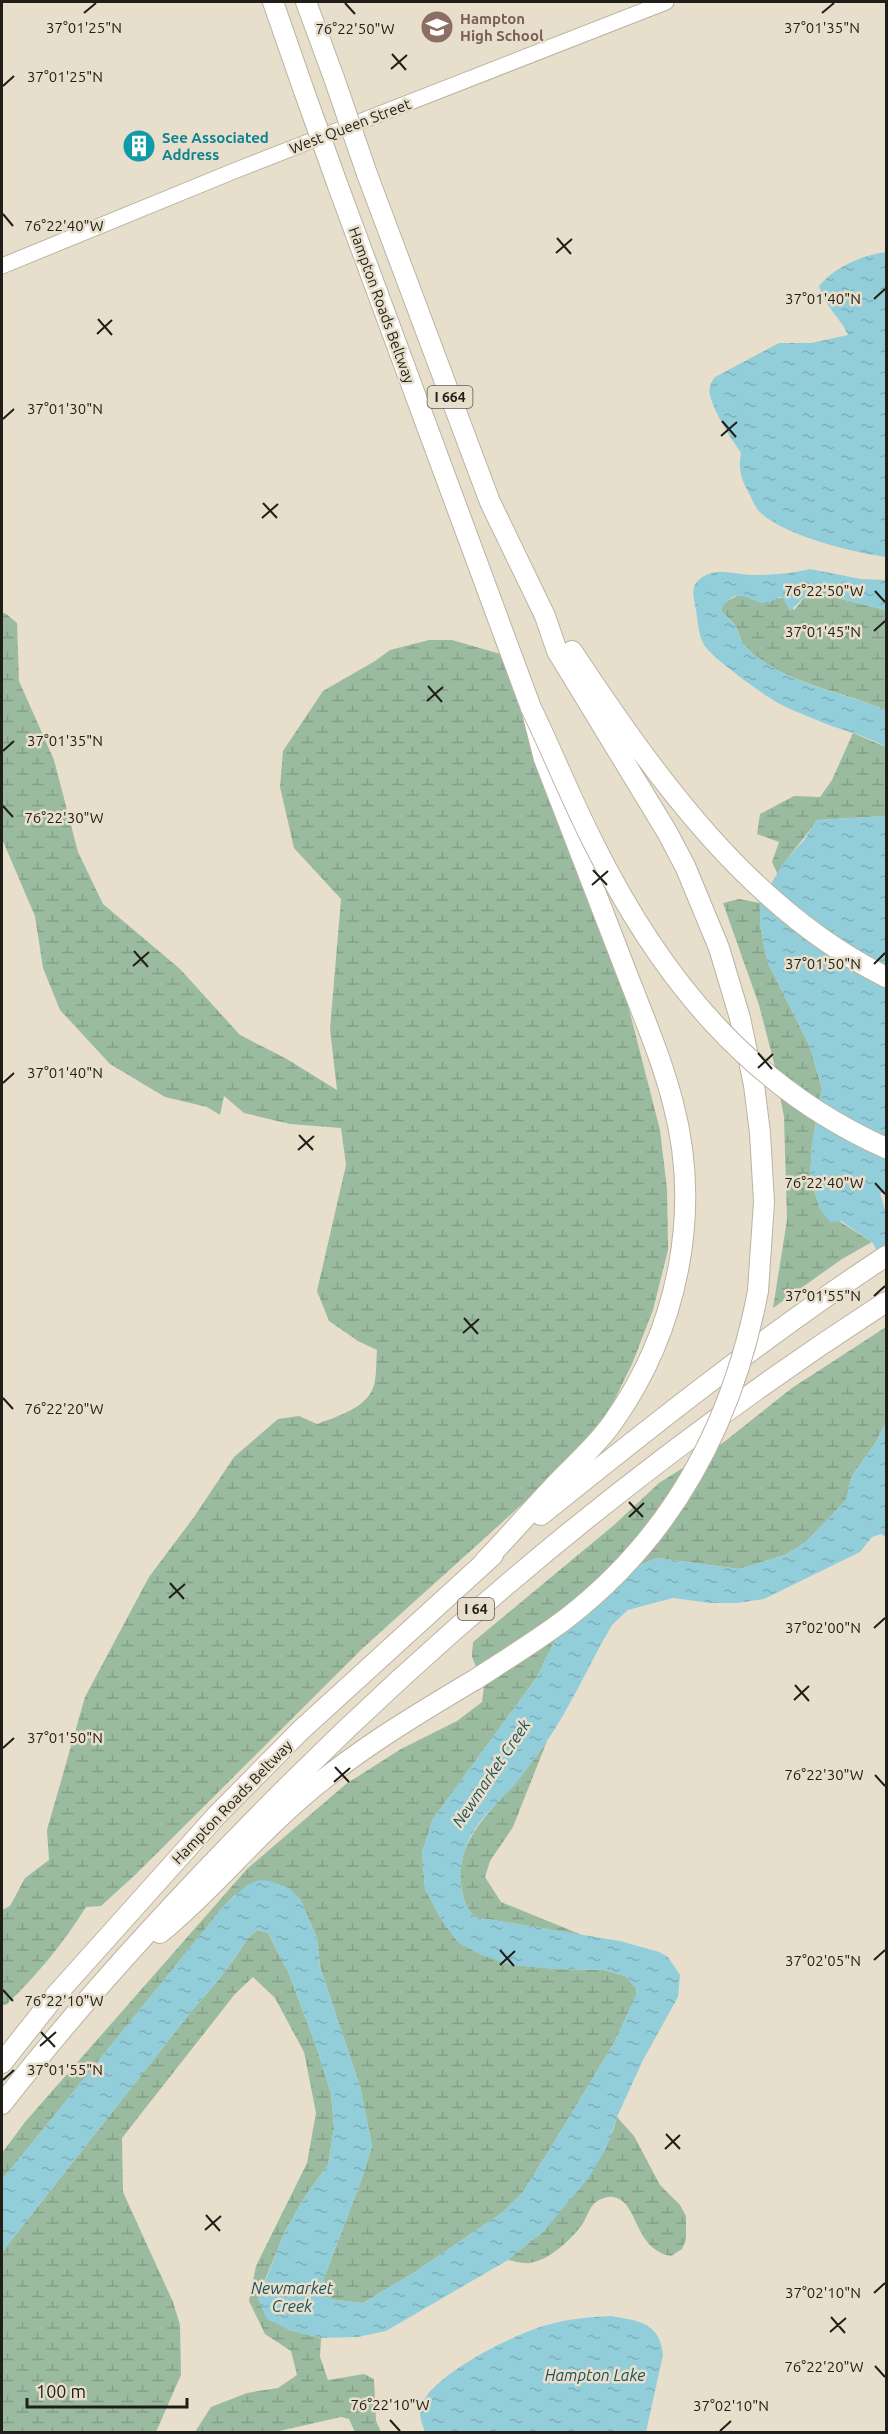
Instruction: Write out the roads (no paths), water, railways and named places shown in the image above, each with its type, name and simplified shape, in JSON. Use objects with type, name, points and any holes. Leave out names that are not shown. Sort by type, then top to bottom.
[{"type":"highway","name":"Hampton Roads Beltway","points":[[273,2],[338,186],[531,708]]},
{"type":"highway","name":"Hampton Roads Beltway","points":[[306,2],[367,174],[490,502],[545,615]]},
{"type":"highway","points":[[545,615],[651,764],[739,867],[811,931],[886,977]]},
{"type":"highway","points":[[113,1971],[183,1914],[256,1839],[316,1785],[367,1748],[548,1632],[595,1595],[632,1558],[671,1508],[700,1461],[725,1410],[746,1348],[758,1291],[764,1202],[760,1133],[740,1017],[719,948],[685,866],[668,832],[557,651],[545,615]]},
{"type":"highway","points":[[531,708],[612,880],[656,951],[697,1006],[735,1047],[779,1086],[814,1110],[886,1148]]},
{"type":"highway","points":[[484,1562],[593,1447],[613,1422],[637,1383],[667,1315],[681,1258],[686,1200],[681,1141],[668,1083],[544,759],[531,708]]},
{"type":"highway","name":"I 64","points":[[484,1562],[695,1394],[883,1258]]},
{"type":"highway","name":"I 64","points":[[2,2104],[113,1971],[199,1876],[380,1696],[550,1546],[701,1430],[785,1369],[886,1302]]},
{"type":"highway","name":"Hampton Roads Beltway","points":[[2,2063],[63,1988],[217,1815],[301,1730],[484,1562]]},
{"type":"main road","name":"West Queen Street","points":[[2,266],[234,171],[666,2]]},
{"type":"water","points":[[886,252],[886,557],[820,542],[786,529],[761,513],[742,479],[741,453],[719,417],[709,390],[715,377],[779,343],[811,343],[848,335],[825,300],[819,286],[833,273],[850,263]]},
{"type":"water","points":[[810,569],[861,579],[886,580],[886,610],[817,593],[806,596],[790,611],[783,598],[779,597],[767,604],[743,596],[732,597],[721,610],[733,622],[744,645],[777,670],[886,710],[886,747],[780,704],[728,668],[709,651],[702,641],[693,594],[701,578],[717,572],[766,575]]},
{"type":"water","points":[[886,816],[886,1191],[880,1193],[886,1213],[886,1267],[872,1242],[841,1221],[830,1222],[820,1209],[810,1179],[812,1144],[822,1089],[810,1047],[767,961],[760,925],[760,903],[784,862],[804,840],[817,820]]},
{"type":"water","name":"Newmarket Creek","points":[[886,1422],[886,1537],[881,1534],[872,1537],[860,1552],[764,1599],[737,1603],[710,1603],[673,1598],[628,1610],[612,1625],[545,1744],[518,1781],[483,1818],[467,1844],[461,1872],[462,1892],[469,1910],[475,1917],[620,1941],[659,1952],[668,1957],[680,1975],[678,1997],[643,2060],[617,2117],[607,2147],[587,2180],[544,2231],[508,2260],[386,2331],[358,2337],[321,2338],[289,2330],[267,2319],[258,2299],[286,2229],[306,2195],[328,2165],[334,2128],[331,2093],[289,1974],[268,1933],[258,1930],[246,1941],[222,1975],[2,2252],[2,2180],[223,1907],[246,1886],[259,1880],[270,1881],[289,1888],[300,1899],[317,1938],[320,1967],[360,2086],[372,2146],[324,2278],[324,2296],[336,2300],[363,2303],[415,2272],[503,2212],[523,2192],[614,2043],[637,1994],[636,1988],[625,1976],[604,1970],[511,1965],[479,1954],[459,1943],[441,1919],[425,1889],[422,1852],[433,1819],[537,1677],[553,1644],[569,1625],[628,1570],[657,1558],[739,1569],[785,1555],[806,1542],[846,1500],[852,1476],[876,1442]]},
{"type":"water","name":"Hampton Lake","points":[[611,2316],[646,2325],[652,2329],[661,2344],[663,2355],[646,2432],[425,2432],[420,2409],[428,2394],[441,2381],[476,2357],[496,2346],[547,2325],[562,2321]]},
{"type":"place","name":"Hampton High School","points":[[437,27]]},
{"type":"place","name":"See Associated Address","points":[[139,146]]}]
